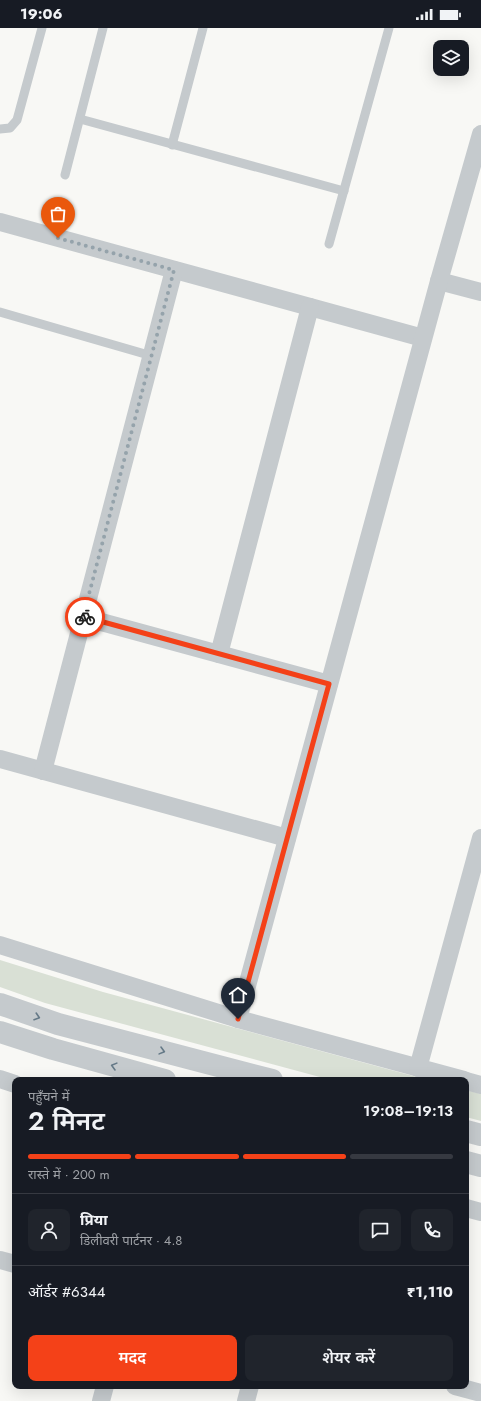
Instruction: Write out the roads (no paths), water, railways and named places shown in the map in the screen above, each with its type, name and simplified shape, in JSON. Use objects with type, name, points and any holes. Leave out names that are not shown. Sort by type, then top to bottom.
[{"type":"street","points":[[238,1019],[438,281],[481,134]]},
{"type":"street","points":[[0,222],[423,338]]},
{"type":"street","points":[[43,771],[174,270]]},
{"type":"street","points":[[438,281],[481,292]]},
{"type":"street","points":[[219,654],[310,307]]},
{"type":"street","points":[[83,617],[329,684]]},
{"type":"street","points":[[0,759],[287,838]]},
{"type":"street","points":[[418,1068],[474,889],[481,838]]},
{"type":"street","points":[[0,945],[238,1019],[453,1077]]},
{"type":"street","points":[[0,1004],[58,1024],[261,1077]]},
{"type":"street","points":[[0,1032],[53,1049],[154,1077]]},
{"type":"street","points":[[0,1079],[12,1083]]},
{"type":"street","points":[[469,1081],[481,1085]]},
{"type":"street","points":[[469,1132],[481,1135]]},
{"type":"street","points":[[469,1163],[481,1166]]},
{"type":"street","points":[[469,1209],[481,1212]]},
{"type":"street","points":[[101,1401],[104,1389]]},
{"type":"street","points":[[246,1401],[249,1389]]},
{"type":"street","points":[[466,1389],[481,1393]]},
{"type":"lane","points":[[0,128],[10,128],[17,120],[42,28]]},
{"type":"lane","points":[[65,175],[104,28]]},
{"type":"lane","points":[[172,145],[203,28]]},
{"type":"lane","points":[[329,244],[389,28]]},
{"type":"lane","points":[[80,119],[344,191]]},
{"type":"lane","points":[[0,312],[152,356]]}]
